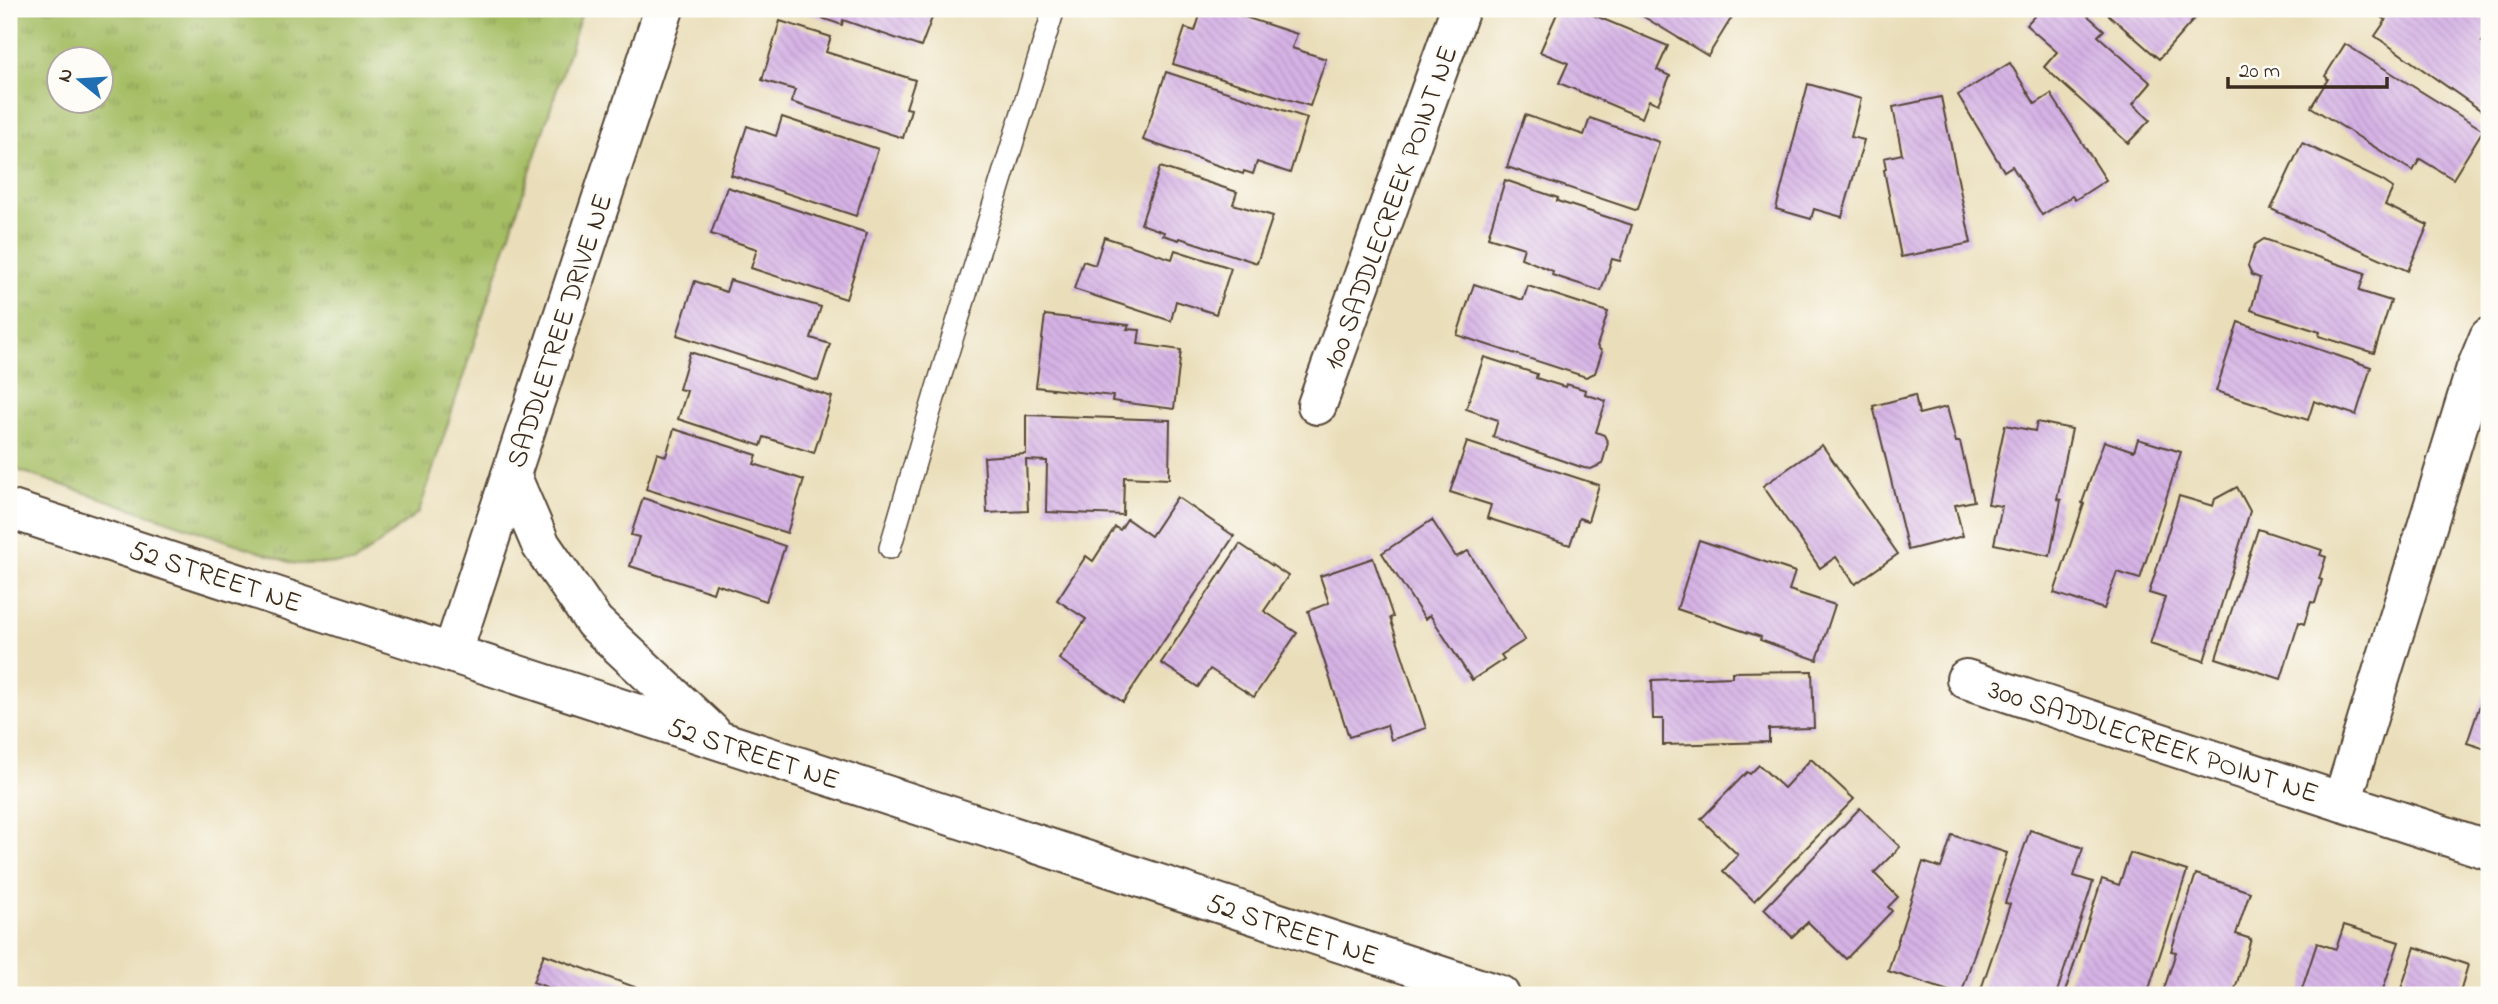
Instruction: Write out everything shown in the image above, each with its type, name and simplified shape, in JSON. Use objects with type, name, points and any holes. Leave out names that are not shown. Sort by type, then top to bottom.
[{"type":"street","name":"SADDLETREE DRIVE NE","points":[[453,652],[664,9]]},
{"type":"street","name":"100 SADDLECREEK POINT NE","points":[[1317,405],[1460,9]]},
{"type":"street","points":[[2342,802],[2475,372],[2489,337]]},
{"type":"street","points":[[511,475],[541,545],[594,621],[720,741]]},
{"type":"street","name":"52 STREET NE","points":[[9,509],[1497,995]]},
{"type":"street","name":"300 SADDLECREEK POINT NE","points":[[1966,679],[2489,850]]},
{"type":"lane","points":[[890,548],[1054,9]]},
{"type":"green space","points":[[9,9],[583,9],[419,512],[354,563],[295,564],[9,467]]},
{"type":"building","points":[[796,9],[916,9],[933,15],[921,47],[843,20],[842,25]]},
{"type":"building","points":[[1202,9],[1220,9],[1297,34],[1292,48],[1326,59],[1310,106],[1173,64],[1185,28],[1195,31]]},
{"type":"building","points":[[1559,9],[1579,9],[1668,46],[1657,70],[1670,76],[1658,104],[1649,100],[1642,118],[1559,83],[1568,63],[1540,52]]},
{"type":"building","points":[[1631,9],[1737,9],[1708,56]]},
{"type":"building","points":[[2041,9],[2080,9],[2104,30],[2098,36],[2151,83],[2133,104],[2150,120],[2128,143],[2044,67],[2057,52],[2026,25]]},
{"type":"building","points":[[2102,9],[2203,9],[2159,59]]},
{"type":"building","points":[[2376,9],[2480,9],[2489,15],[2489,32],[2482,42],[2489,46],[2489,116],[2375,36],[2386,20],[2374,12]]},
{"type":"building","points":[[780,21],[831,37],[826,52],[915,80],[906,108],[911,109],[903,138],[791,102],[795,90],[762,80]]},
{"type":"building","points":[[2345,44],[2483,130],[2453,179],[2420,159],[2413,171],[2311,107],[2328,79],[2325,76]]},
{"type":"building","points":[[2010,63],[2035,104],[2051,94],[2106,180],[2075,200],[2072,196],[2042,215],[2012,166],[2004,171],[1958,95]]},
{"type":"building","points":[[1166,72],[1307,118],[1290,173],[1257,162],[1253,174],[1244,171],[1243,174],[1143,140]]},
{"type":"building","points":[[1808,84],[1861,99],[1851,137],[1864,140],[1842,217],[1814,209],[1811,219],[1776,209]]},
{"type":"building","points":[[1941,97],[1971,243],[1901,257],[1884,170],[1884,158],[1902,154],[1893,107]]},
{"type":"building","points":[[1525,115],[1584,135],[1590,118],[1659,142],[1638,209],[1507,167]]},
{"type":"building","points":[[782,117],[878,149],[856,216],[731,175],[747,126],[776,136]]},
{"type":"building","points":[[2302,143],[2383,181],[2393,188],[2385,205],[2428,225],[2408,271],[2271,209]]},
{"type":"building","points":[[1160,167],[1237,192],[1233,204],[1273,216],[1257,263],[1163,235],[1164,232],[1141,224]]},
{"type":"building","points":[[1505,180],[1558,198],[1557,201],[1632,225],[1620,261],[1612,259],[1601,291],[1552,275],[1553,271],[1521,258],[1524,248],[1488,237]]},
{"type":"building","points":[[727,187],[867,233],[846,299],[751,268],[757,249],[711,234]]},
{"type":"building","points":[[1104,237],[1172,259],[1175,250],[1231,268],[1216,314],[1176,301],[1171,321],[1074,289],[1083,261],[1095,265]]},
{"type":"building","points":[[2264,239],[2365,273],[2359,291],[2391,301],[2374,353],[2319,336],[2320,332],[2251,310],[2260,278],[2252,275],[2248,266],[2255,245]]},
{"type":"building","points":[[730,280],[821,307],[811,338],[830,344],[818,381],[677,335],[695,281],[726,292]]},
{"type":"building","points":[[1474,284],[1523,300],[1528,286],[1608,312],[1597,346],[1602,352],[1595,373],[1586,377],[1457,335]]},
{"type":"building","points":[[1045,315],[1129,325],[1127,329],[1140,330],[1138,344],[1181,350],[1174,409],[1112,401],[1113,396],[1036,387]]},
{"type":"building","points":[[2238,322],[2371,367],[2356,415],[2314,401],[2308,420],[2216,391]]},
{"type":"building","points":[[690,352],[832,397],[814,453],[764,437],[761,446],[678,419],[687,391],[679,389]]},
{"type":"building","points":[[1484,357],[1537,374],[1536,378],[1586,390],[1585,394],[1606,401],[1596,432],[1604,435],[1608,443],[1602,464],[1591,469],[1584,468],[1493,437],[1498,420],[1466,409]]},
{"type":"building","points":[[1915,395],[1919,414],[1947,407],[1956,442],[1960,442],[1974,501],[1955,505],[1963,536],[1908,550],[1873,406]]},
{"type":"building","points":[[1026,415],[1170,420],[1169,479],[1124,477],[1123,515],[1046,512],[1047,461],[1026,460],[1028,511],[987,513],[984,457],[1026,454]]},
{"type":"building","points":[[2037,422],[2072,429],[2057,499],[2061,500],[2050,556],[1994,544],[2002,506],[1988,504],[2005,425],[2035,431]]},
{"type":"building","points":[[674,429],[757,455],[754,464],[804,480],[787,533],[646,489],[657,453],[666,456]]},
{"type":"building","points":[[2138,439],[2181,452],[2140,579],[2117,572],[2104,609],[2054,593],[2104,441],[2134,451]]},
{"type":"building","points":[[1467,442],[1599,485],[1588,521],[1579,518],[1570,545],[1487,518],[1491,505],[1450,492]]},
{"type":"building","points":[[1822,445],[1898,554],[1855,584],[1836,557],[1820,568],[1763,486]]},
{"type":"building","points":[[2237,487],[2250,511],[2204,661],[2150,644],[2165,598],[2149,593],[2179,496],[2213,506],[2215,499]]},
{"type":"building","points":[[1177,497],[1234,536],[1123,702],[1059,659],[1086,619],[1057,600],[1086,556],[1093,561],[1115,527],[1120,530],[1127,519],[1151,536]]},
{"type":"building","points":[[643,498],[785,546],[766,601],[716,584],[713,593],[630,566],[639,537],[631,535]]},
{"type":"building","points":[[1432,520],[1456,557],[1468,551],[1525,640],[1501,655],[1504,659],[1472,680],[1430,615],[1425,619],[1382,553]]},
{"type":"building","points":[[2258,529],[2322,550],[2320,555],[2326,557],[2315,603],[2311,602],[2304,624],[2299,622],[2281,679],[2216,658]]},
{"type":"building","points":[[1699,540],[1795,572],[1789,590],[1835,605],[1817,660],[1760,640],[1761,637],[1677,609]]},
{"type":"building","points":[[1240,544],[1288,576],[1264,611],[1297,633],[1254,697],[1210,669],[1198,687],[1161,663]]},
{"type":"building","points":[[1373,558],[1426,728],[1391,740],[1387,725],[1349,737],[1308,611],[1329,603],[1320,576]]},
{"type":"building","points":[[1812,671],[1814,728],[1769,729],[1769,742],[1663,745],[1663,719],[1653,719],[1652,680],[1732,677],[1732,672]]},
{"type":"building","points":[[2484,693],[2489,695],[2489,750],[2467,743]]},
{"type":"building","points":[[1811,759],[1854,799],[1754,901],[1723,871],[1738,855],[1701,819],[1747,772],[1750,774],[1759,765],[1784,788]]},
{"type":"building","points":[[1860,808],[1900,847],[1874,873],[1898,897],[1888,907],[1892,911],[1846,959],[1808,922],[1792,937],[1764,909]]},
{"type":"building","points":[[2030,830],[2083,848],[2074,876],[2093,882],[2056,995],[2036,995],[2019,990],[2018,995],[1989,995],[1980,992],[2010,904],[2005,903]]},
{"type":"building","points":[[1952,835],[2007,853],[1961,995],[1888,971],[1923,862],[1941,868]]},
{"type":"building","points":[[2130,853],[2187,871],[2147,995],[2064,995],[2102,879],[2119,885]]},
{"type":"building","points":[[2196,874],[2250,892],[2236,934],[2251,939],[2233,995],[2162,995],[2176,952],[2171,951]]},
{"type":"building","points":[[2344,925],[2399,942],[2381,995],[2300,995],[2317,943],[2336,949]]},
{"type":"building","points":[[2415,947],[2468,965],[2459,995],[2399,995]]},
{"type":"building","points":[[544,954],[643,990],[641,995],[568,995],[533,982]]}]
